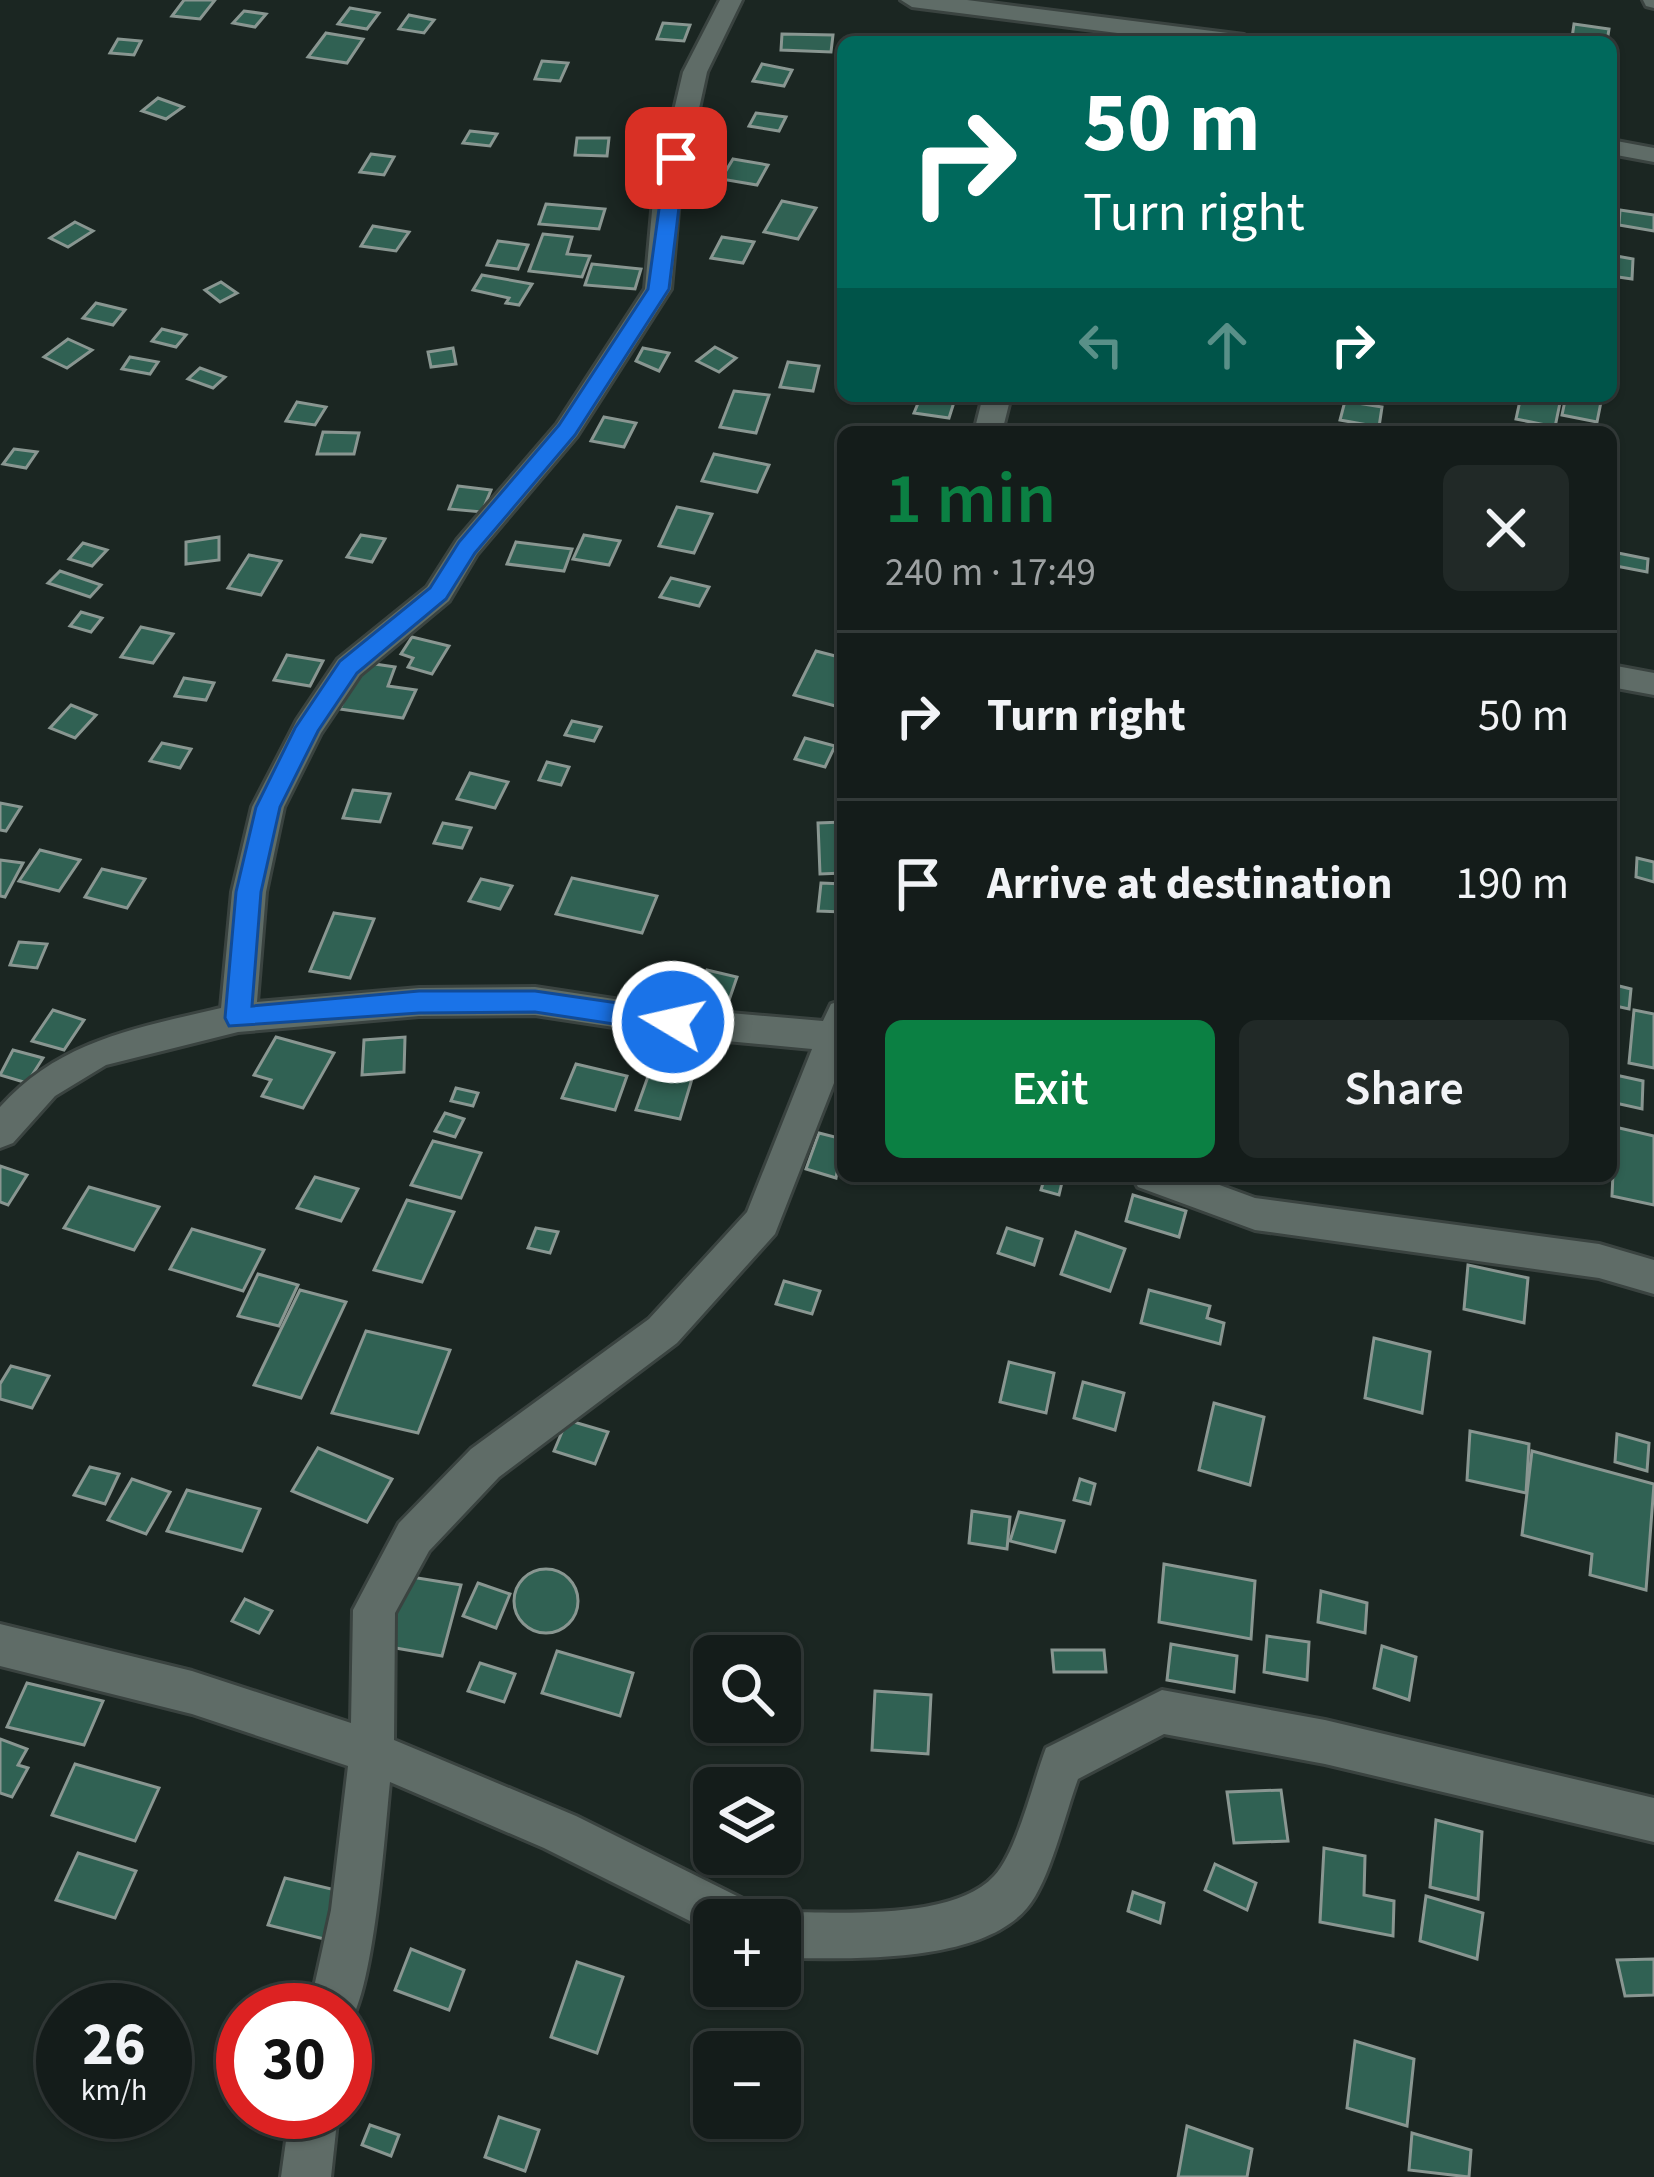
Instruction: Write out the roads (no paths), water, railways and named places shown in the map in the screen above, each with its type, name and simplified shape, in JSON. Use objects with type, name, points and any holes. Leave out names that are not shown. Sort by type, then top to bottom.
[{"type":"street","points":[[238,1018],[249,892],[268,807],[308,728],[349,667],[438,594],[467,547],[567,430],[658,289],[666,200],[694,72],[731,0]]},
{"type":"street","points":[[911,0],[1036,30],[1140,36]]},
{"type":"street","points":[[1617,148],[1654,155]]},
{"type":"street","points":[[1617,677],[1654,684]]},
{"type":"street","points":[[0,1132],[42,1085],[97,1053],[238,1018],[419,1002],[535,1001],[673,1022],[837,1028]]},
{"type":"street","points":[[339,1983],[354,1910],[372,1748],[374,1610],[414,1537],[485,1463],[663,1331],[762,1222],[837,1038]]},
{"type":"street","points":[[1167,1182],[1255,1214],[1599,1261],[1654,1277]]},
{"type":"street","points":[[0,1645],[77,1660],[372,1748],[591,1843],[697,1899]]},
{"type":"street","points":[[801,1935],[878,1933],[977,1918],[1014,1890],[1062,1764],[1162,1712],[1325,1742],[1654,1820]]},
{"type":"street","points":[[305,2177],[310,2139]]}]
